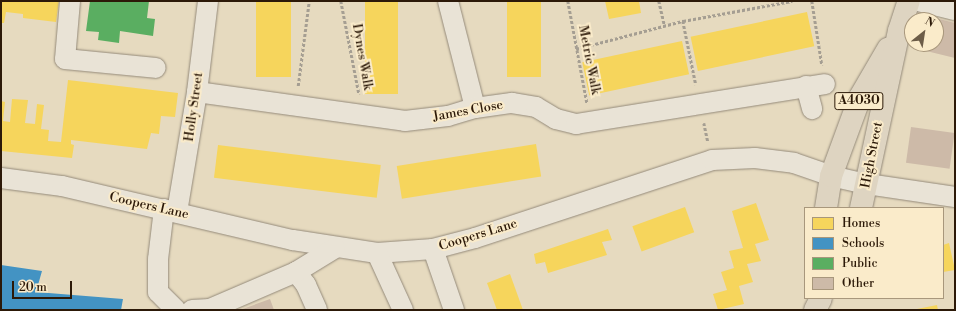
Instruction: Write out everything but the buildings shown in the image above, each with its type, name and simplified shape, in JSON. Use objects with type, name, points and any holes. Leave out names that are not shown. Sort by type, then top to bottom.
[{"type":"main road","name":"High Street","points":[[861,207],[899,31],[909,1]]},
{"type":"main road","name":"High Street","points":[[826,207],[831,176],[860,97],[899,31]]},
{"type":"main road","points":[[806,310],[808,299]]},
{"type":"main road","points":[[815,310],[820,299]]},
{"type":"street","points":[[70,1],[65,59],[156,68]]},
{"type":"street","name":"Holly Street","points":[[176,310],[158,292],[158,258],[171,210],[197,92],[208,1]]},
{"type":"street","points":[[448,1],[475,108]]},
{"type":"street","points":[[918,1],[955,10]]},
{"type":"street","name":"James Close","points":[[197,92],[405,121],[448,116],[475,108],[512,103],[536,107],[556,119],[576,124],[590,123],[806,86],[826,84]]},
{"type":"street","points":[[806,86],[812,109]]},
{"type":"street","name":"Coopers Lane","points":[[1,178],[62,186],[335,248],[377,252],[433,249],[475,238],[712,160],[755,158],[794,163],[831,176],[867,184],[955,197]]},
{"type":"street","points":[[192,310],[210,309],[296,272],[335,248]]},
{"type":"street","points":[[433,249],[454,310]]},
{"type":"street","points":[[377,252],[404,310]]},
{"type":"street","points":[[296,272],[306,285],[317,310]]},
{"type":"path","points":[[298,79],[309,1]]},
{"type":"path","name":"Dynes Walk","points":[[341,1],[363,116]]},
{"type":"path","name":"Metric Walk","points":[[568,1],[590,123]]},
{"type":"path","points":[[660,1],[664,26]]},
{"type":"path","points":[[576,49],[664,26],[792,1]]},
{"type":"path","points":[[812,1],[826,84]]}]
